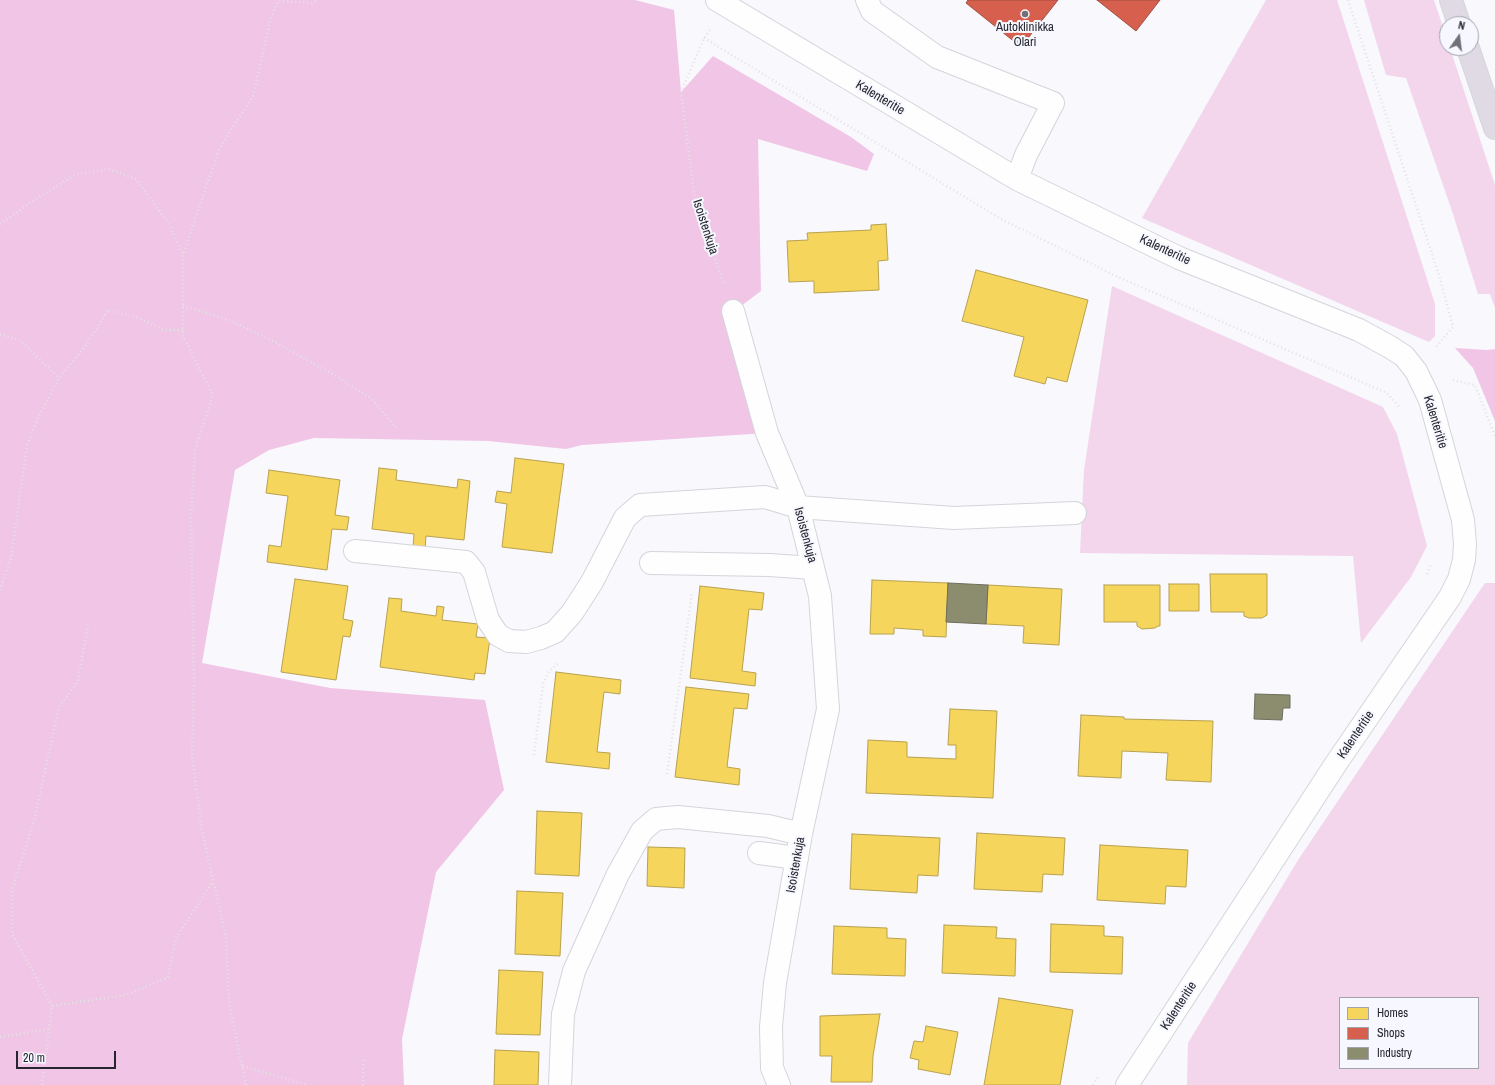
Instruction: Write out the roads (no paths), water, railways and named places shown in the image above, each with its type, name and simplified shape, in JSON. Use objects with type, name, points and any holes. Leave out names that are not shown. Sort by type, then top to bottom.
[{"type":"highway","points":[[1451,0],[1456,16]]},
{"type":"highway","points":[[1471,56],[1495,128]]},
{"type":"street","points":[[866,0],[872,11],[937,57],[1053,103],[1026,155],[1017,179]]},
{"type":"street","name":"Kalenteritie","points":[[727,2],[1017,179],[1179,258],[1358,330],[1390,347],[1404,356],[1416,371],[1430,400],[1463,520],[1465,544],[1464,560],[1459,578],[1450,597],[1335,765],[1127,1085]]},
{"type":"street","name":"Isoistenkuja","points":[[733,311],[767,433],[798,507],[814,568],[820,596],[828,709],[801,834],[775,982],[771,1028],[772,1068],[779,1085]]},
{"type":"street","points":[[355,550],[466,562],[474,572],[488,620],[498,635],[509,641],[526,642],[555,632],[572,613],[592,582],[625,518],[640,505],[765,497],[798,507],[954,518],[1076,513]]},
{"type":"street","points":[[651,563],[769,565],[814,568]]},
{"type":"street","points":[[560,1085],[563,1014],[574,971],[618,874],[642,831],[656,819],[678,817],[768,826],[801,834]]},
{"type":"street","points":[[759,853],[797,858]]},
{"type":"place","name":"Autoklinikka Olari","points":[[1025,14]]}]
